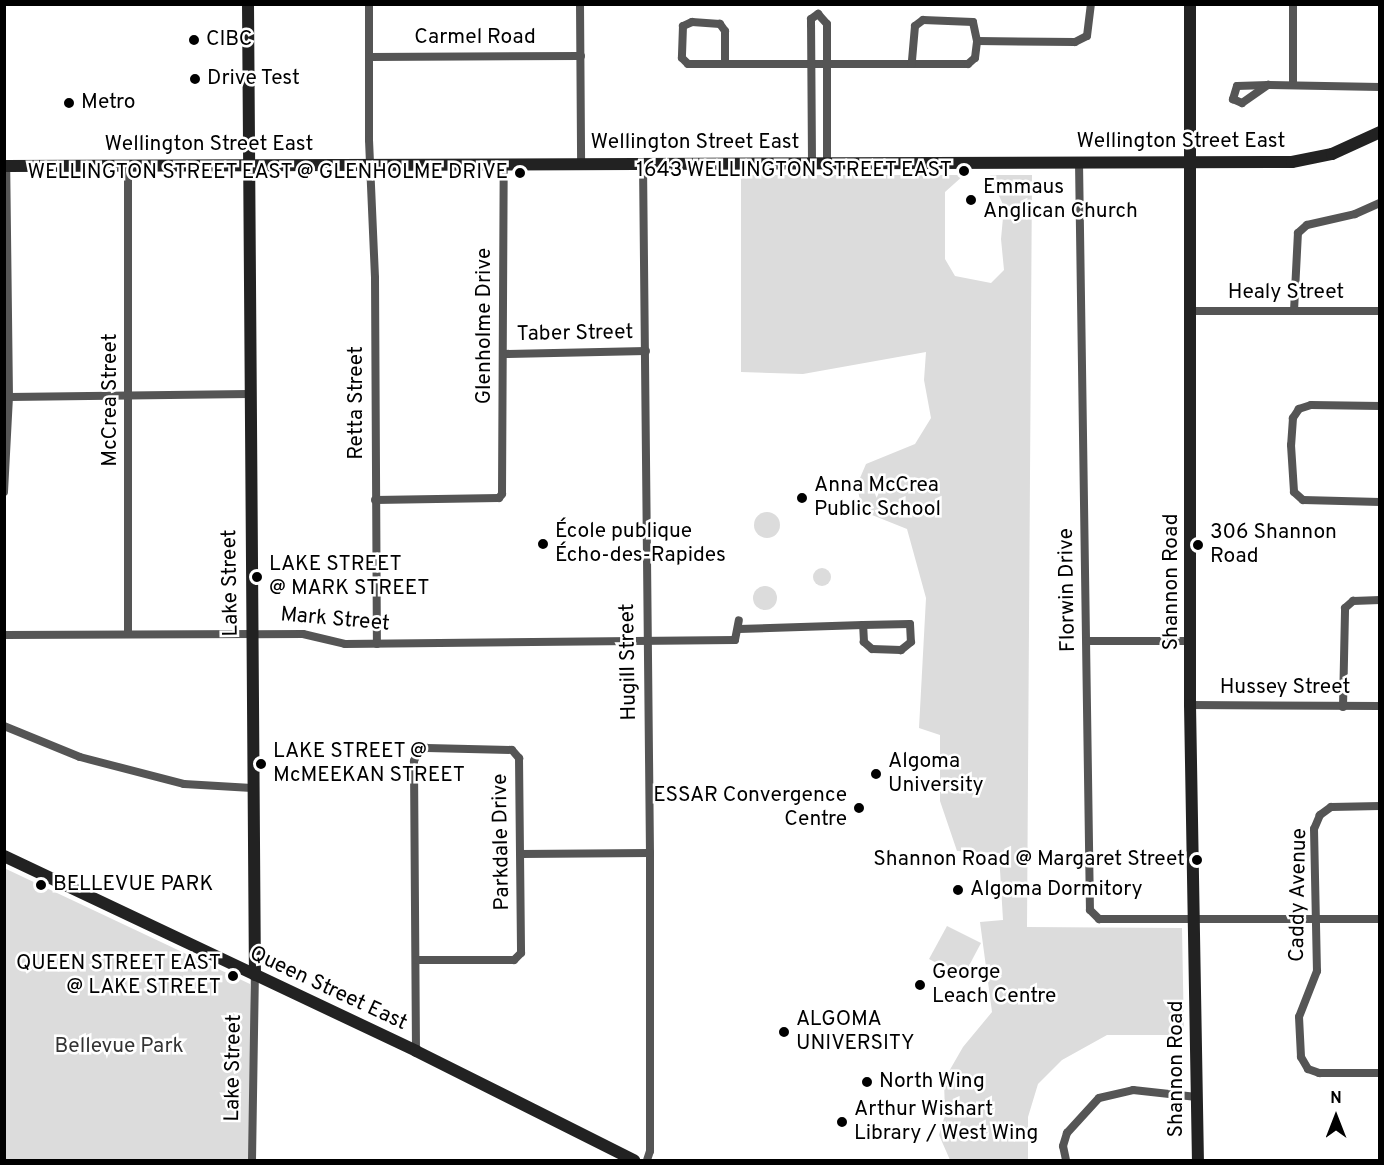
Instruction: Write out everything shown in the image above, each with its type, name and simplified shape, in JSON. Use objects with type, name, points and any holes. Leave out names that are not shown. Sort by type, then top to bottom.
[{"type":"street","name":"Lake Street","points":[[248,4],[249,394],[255,975],[252,1161]]},
{"type":"street","name":"Retta Street","points":[[369,4],[377,644]]},
{"type":"street","points":[[580,4],[581,163]]},
{"type":"street","points":[[977,41],[1075,42],[1087,36],[1091,4]]},
{"type":"street","name":"Shannon Road","points":[[1190,4],[1193,311],[1190,705],[1198,1161]]},
{"type":"street","points":[[1293,4],[1293,85]]},
{"type":"street","points":[[812,162],[811,19],[818,14],[826,24],[827,162]]},
{"type":"street","points":[[725,64],[725,31],[720,24],[692,22],[683,26],[682,58],[688,64],[725,64],[811,64],[827,64],[912,64],[968,64],[975,58],[977,41],[973,22],[922,20],[915,26],[912,64]]},
{"type":"street","name":"Carmel Road","points":[[369,57],[581,56]]},
{"type":"street","points":[[1268,86],[1380,87]]},
{"type":"street","name":"Wellington Street East","points":[[5,166],[1190,162],[1311,159],[1380,132]]},
{"type":"street","name":"Florwin Drive","points":[[1078,162],[1090,910],[1099,919],[1194,917],[1380,919]]},
{"type":"street","name":"Glenholme Drive","points":[[375,500],[499,498],[503,489],[504,163]]},
{"type":"street","name":"Hugill Street","points":[[643,163],[646,351],[646,640],[650,853],[650,1151],[646,1161]]},
{"type":"street","name":"McCrea Street","points":[[128,165],[128,634]]},
{"type":"street","points":[[4,492],[9,397],[5,166]]},
{"type":"street","points":[[1294,311],[1298,233],[1307,225],[1355,214],[1380,203]]},
{"type":"street","name":"Healy Street","points":[[1193,311],[1380,311]]},
{"type":"street","name":"Taber Street","points":[[504,354],[646,351]]},
{"type":"street","points":[[9,397],[249,394]]},
{"type":"street","points":[[1380,406],[1311,405],[1299,409],[1293,418],[1291,445],[1294,492],[1303,500],[1380,502]]},
{"type":"street","points":[[1343,706],[1344,608],[1353,601],[1380,600]]},
{"type":"street","points":[[910,624],[911,642],[901,650],[872,649],[864,642],[863,625],[910,624]]},
{"type":"street","name":"Mark Street","points":[[4,635],[314,634],[345,644],[735,640],[739,625],[863,625]]},
{"type":"street","points":[[1087,641],[1192,641]]},
{"type":"street","name":"Hussey Street","points":[[1190,705],[1380,706]]},
{"type":"street","points":[[4,726],[80,757],[184,784],[252,788]]},
{"type":"street","name":"Parkdale Drive","points":[[416,1051],[414,761],[418,752],[428,748],[512,750],[519,758],[521,953],[514,960],[417,960]]},
{"type":"street","name":"Caddy Avenue","points":[[1380,806],[1331,807],[1320,815],[1314,829],[1317,971],[1299,1017],[1301,1057],[1308,1069],[1319,1073],[1380,1073]]},
{"type":"street","points":[[521,854],[650,853]]},
{"type":"street","name":"Queen Street East","points":[[4,856],[416,1051],[634,1161]]},
{"type":"street","points":[[1066,1161],[1063,1146],[1067,1133],[1099,1098],[1133,1090],[1197,1097]]},
{"type":"green space","points":[[741,175],[964,175],[945,192],[945,259],[955,276],[991,283],[1004,270],[1001,239],[1004,207],[990,175],[1032,175],[1027,927],[1182,928],[1184,1035],[1107,1035],[1062,1060],[1038,1084],[1028,1117],[1028,1160],[950,1160],[939,1135],[945,1115],[944,1080],[963,1047],[992,1012],[980,922],[1003,920],[999,853],[957,851],[940,801],[940,735],[919,728],[926,598],[907,529],[862,511],[857,485],[866,464],[915,444],[931,418],[924,380],[926,352],[803,374],[741,372]]},
{"type":"green space","points":[[767,512],[776,516],[780,525],[776,534],[767,538],[758,534],[754,525],[758,516]]},
{"type":"green space","points":[[822,568],[828,571],[831,577],[828,583],[822,586],[816,583],[813,577],[816,571]]},
{"type":"green space","points":[[765,586],[773,590],[777,598],[773,606],[765,610],[757,606],[753,598],[757,590]]},
{"type":"green space","name":"Bellevue Park","points":[[4,868],[250,984],[254,1160],[5,1160]]},
{"type":"green space","points":[[947,926],[981,943],[963,977],[929,959]]},
{"type":"place","name":"CIBC","points":[[194,40]]},
{"type":"place","name":"Drive Test","points":[[195,79]]},
{"type":"place","name":"Metro","points":[[69,103]]},
{"type":"place","name":"1643 WELLINGTON STREET EAST","points":[[964,171]]},
{"type":"place","name":"WELLINGTON STREET EAST @ GLENHOLME DRIVE","points":[[520,173]]},
{"type":"place","name":"Emmaus Anglican Church","points":[[971,200]]},
{"type":"place","name":"Anna McCrea Public School","points":[[802,498]]},
{"type":"place","name":"École publique Écho-des-Rapides","points":[[543,544]]},
{"type":"place","name":"306 Shannon Road","points":[[1198,545]]},
{"type":"place","name":"LAKE STREET @ MARK STREET","points":[[257,577]]},
{"type":"place","name":"LAKE STREET @ McMEEKAN STREET","points":[[261,764]]},
{"type":"place","name":"Algoma University","points":[[876,774]]},
{"type":"place","name":"ESSAR Convergence Centre","points":[[859,808]]},
{"type":"place","name":"Shannon Road @ Margaret Street","points":[[1197,860]]},
{"type":"place","name":"BELLEVUE PARK","points":[[41,885]]},
{"type":"place","name":"Algoma Dormitory","points":[[958,890]]},
{"type":"place","name":"QUEEN STREET EAST @ LAKE STREET","points":[[233,976]]},
{"type":"place","name":"George Leach Centre","points":[[920,985]]},
{"type":"place","name":"ALGOMA UNIVERSITY","points":[[784,1032]]},
{"type":"place","name":"North Wing","points":[[867,1082]]},
{"type":"place","name":"Arthur Wishart Library / West Wing","points":[[842,1122]]}]
